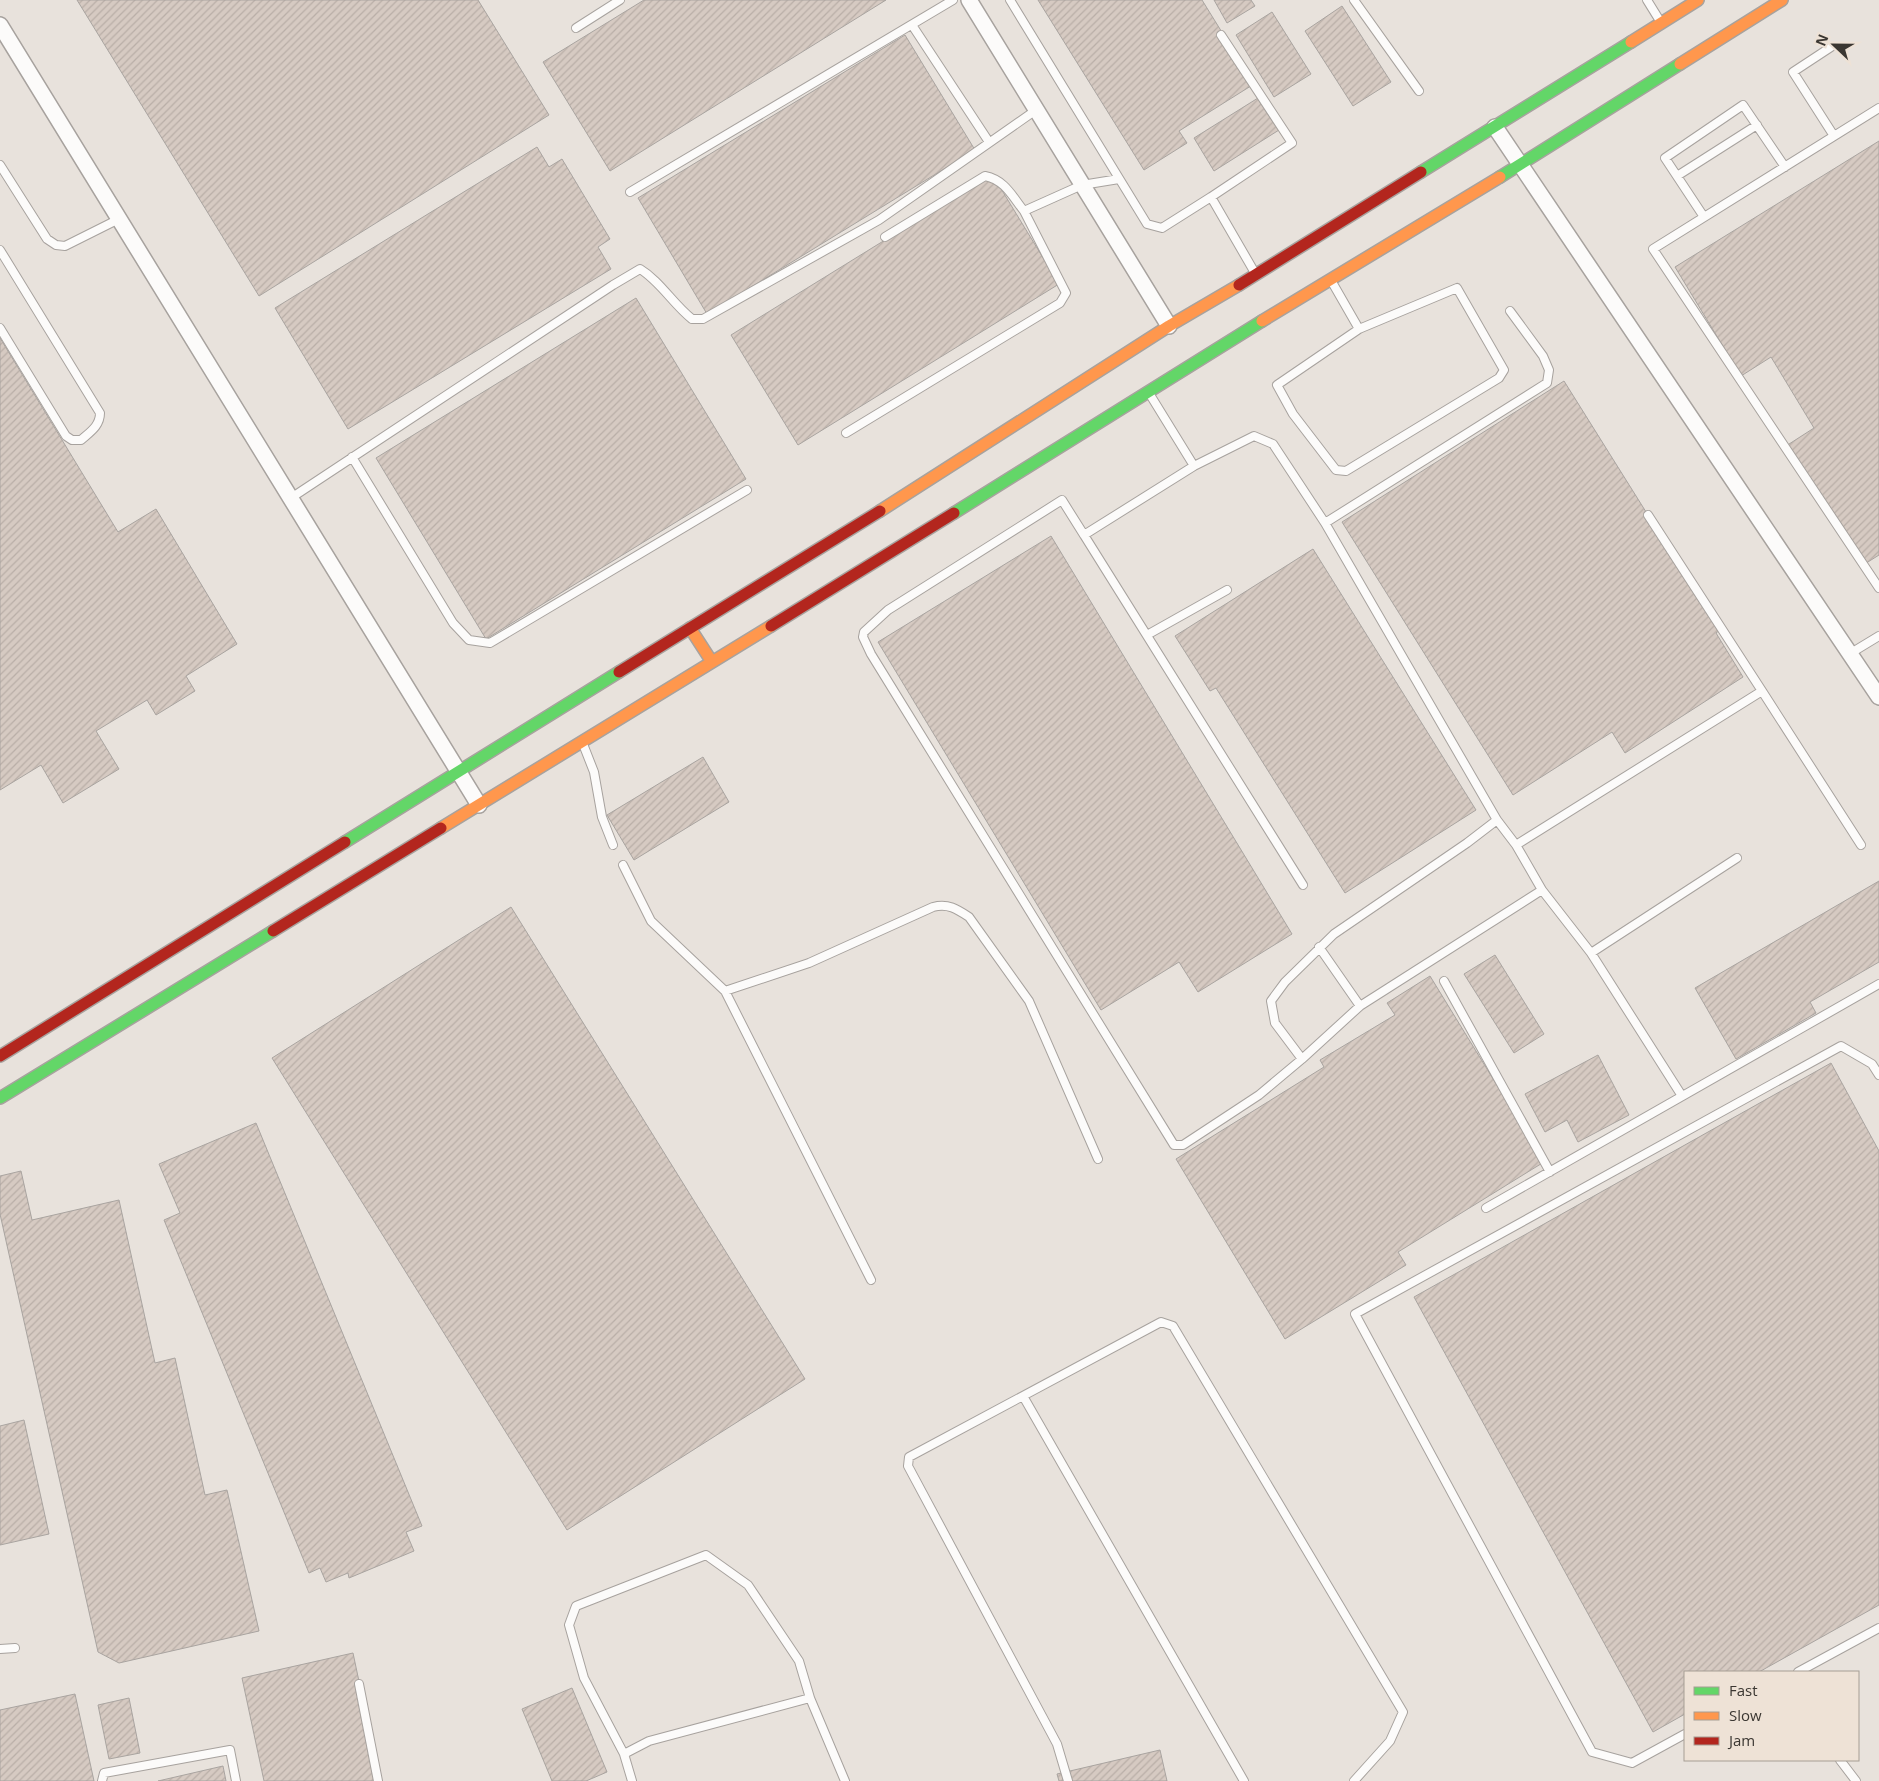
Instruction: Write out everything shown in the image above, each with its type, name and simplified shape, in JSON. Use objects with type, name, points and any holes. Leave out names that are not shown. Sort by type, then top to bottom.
[{"type":"street","points":[[969,0],[1169,326]]},
{"type":"street","points":[[1,1053],[859,524],[1169,326],[1256,275],[1698,0]]},
{"type":"street","points":[[0,1098],[712,662],[1148,391],[1522,164],[1782,0]]},
{"type":"street","points":[[0,25],[479,805]]},
{"type":"street","points":[[1496,127],[1879,697]]},
{"type":"street","points":[[690,628],[712,662]]},
{"type":"lane","points":[[576,28],[620,0]]},
{"type":"lane","points":[[630,192],[953,0]]},
{"type":"lane","points":[[1010,0],[1147,224],[1162,228],[1292,143],[1221,35]]},
{"type":"lane","points":[[1354,0],[1419,91]]},
{"type":"lane","points":[[1647,0],[1661,23]]},
{"type":"lane","points":[[912,25],[989,142]]},
{"type":"lane","points":[[1831,48],[1793,72],[1834,136]]},
{"type":"lane","points":[[1704,216],[1665,158],[1743,105],[1785,167]]},
{"type":"lane","points":[[1879,108],[1653,249],[1879,588]]},
{"type":"lane","points":[[290,498],[640,269],[651,276],[678,308],[692,319],[703,319],[879,220],[1036,110]]},
{"type":"lane","points":[[1677,176],[1757,125]]},
{"type":"lane","points":[[0,165],[47,240],[56,245],[65,246],[119,219]]},
{"type":"lane","points":[[846,433],[1060,303],[1066,293],[1024,211],[1001,182],[995,178],[985,176],[885,237]]},
{"type":"lane","points":[[1024,211],[1082,185],[1119,179]]},
{"type":"lane","points":[[1211,197],[1256,275]]},
{"type":"lane","points":[[0,250],[100,413],[97,426],[81,440],[72,440],[66,436],[0,328]]},
{"type":"lane","points":[[1332,280],[1359,329]]},
{"type":"lane","points":[[1457,288],[1504,370],[1499,378],[1346,471],[1336,470],[1293,414],[1276,385],[1359,329],[1457,288]]},
{"type":"lane","points":[[1325,523],[1547,383],[1549,370],[1543,356],[1510,311]]},
{"type":"lane","points":[[1148,391],[1194,466]]},
{"type":"lane","points":[[1084,535],[1194,466],[1254,436],[1273,444],[1325,523],[1497,820],[1516,845],[1542,890],[1591,953],[1682,1096]]},
{"type":"lane","points":[[352,457],[453,623],[469,640],[490,643],[747,490]]},
{"type":"lane","points":[[1303,885],[1062,500],[888,610],[864,632],[862,637],[1174,1145],[1183,1145],[1259,1095],[1360,1006],[1542,890]]},
{"type":"lane","points":[[1648,514],[1861,845]]},
{"type":"lane","points":[[1146,635],[1228,590]]},
{"type":"lane","points":[[1851,653],[1879,636]]},
{"type":"lane","points":[[1516,845],[1762,691]]},
{"type":"lane","points":[[582,742],[594,772],[602,817],[613,845]]},
{"type":"lane","points":[[1302,1059],[1275,1023],[1271,1000],[1284,982],[1334,934],[1467,843],[1497,820]]},
{"type":"lane","points":[[1591,953],[1737,858]]},
{"type":"lane","points":[[623,864],[651,921],[725,991],[871,1280]]},
{"type":"lane","points":[[725,991],[809,963],[933,907],[941,905],[958,909],[969,917],[1029,1001],[1098,1159]]},
{"type":"lane","points":[[1319,947],[1360,1006]]},
{"type":"lane","points":[[1444,981],[1550,1172]]},
{"type":"lane","points":[[1486,1208],[1879,984]]},
{"type":"lane","points":[[1684,1735],[1632,1763],[1592,1752],[1355,1314],[1841,1046],[1872,1064],[1879,1075]]},
{"type":"lane","points":[[1068,1781],[1057,1744],[908,1466],[909,1457],[1161,1322],[1173,1326],[1403,1712],[1390,1741],[1354,1781]]},
{"type":"lane","points":[[1022,1396],[1244,1781]]},
{"type":"lane","points":[[632,1781],[624,1754],[584,1678],[569,1625],[576,1606],[706,1555],[748,1585],[799,1661],[810,1698],[845,1781]]},
{"type":"lane","points":[[1800,1671],[1879,1628]]},
{"type":"lane","points":[[0,1649],[15,1648]]},
{"type":"lane","points":[[359,1684],[378,1781]]},
{"type":"lane","points":[[624,1754],[649,1741],[810,1698]]},
{"type":"lane","points":[[102,1781],[104,1773],[230,1750],[236,1781]]},
{"type":"lane","points":[[1841,1761],[1856,1781]]},
{"type":"building","points":[[77,0],[478,0],[549,115],[259,296]]},
{"type":"building","points":[[644,0],[886,0],[610,171],[543,62]]},
{"type":"building","points":[[1038,0],[1202,0],[1254,84],[1179,131],[1187,143],[1144,170]]},
{"type":"building","points":[[1214,0],[1251,0],[1255,6],[1227,23]]},
{"type":"building","points":[[1342,6],[1391,82],[1353,106],[1305,31]]},
{"type":"building","points":[[1272,12],[1311,74],[1274,97],[1236,35]]},
{"type":"building","points":[[905,35],[975,150],[707,314],[638,198]]},
{"type":"building","points":[[1258,98],[1279,130],[1214,171],[1194,138]]},
{"type":"building","points":[[1879,141],[1879,555],[1860,567],[1786,446],[1814,428],[1771,357],[1741,376],[1675,267]]},
{"type":"building","points":[[537,147],[549,167],[562,159],[610,239],[598,247],[611,269],[348,429],[275,308]]},
{"type":"building","points":[[992,174],[1059,284],[798,445],[731,335]]},
{"type":"building","points":[[636,298],[746,479],[486,639],[376,458]]},
{"type":"building","points":[[0,338],[118,532],[156,509],[237,644],[186,676],[195,691],[156,715],[147,700],[96,731],[119,769],[63,803],[41,765],[0,790]]},
{"type":"building","points":[[1564,381],[1720,630],[1716,633],[1743,677],[1625,753],[1612,732],[1513,795],[1342,522]]},
{"type":"building","points":[[1051,536],[1292,934],[1198,992],[1179,962],[1101,1010],[878,642]]},
{"type":"building","points":[[1313,549],[1476,810],[1345,893],[1216,688],[1210,691],[1175,636]]},
{"type":"building","points":[[703,757],[729,802],[634,860],[607,815]]},
{"type":"building","points":[[1879,881],[1879,962],[1810,1002],[1816,1013],[1736,1059],[1695,988]]},
{"type":"building","points":[[511,907],[805,1379],[567,1530],[272,1058]]},
{"type":"building","points":[[1495,955],[1544,1034],[1514,1053],[1464,974]]},
{"type":"building","points":[[1430,976],[1544,1162],[1398,1252],[1406,1265],[1285,1339],[1176,1159],[1324,1067],[1320,1060],[1395,1015],[1387,1003]]},
{"type":"building","points":[[1598,1055],[1629,1115],[1578,1142],[1567,1120],[1545,1132],[1525,1094]]},
{"type":"building","points":[[1831,1063],[1879,1151],[1879,1605],[1761,1671],[1684,1671],[1684,1715],[1653,1732],[1414,1297]]},
{"type":"building","points":[[256,1123],[422,1526],[406,1532],[414,1551],[349,1578],[348,1573],[326,1582],[320,1568],[309,1573],[164,1220],[180,1213],[159,1164]]},
{"type":"building","points":[[21,1171],[32,1220],[119,1200],[155,1363],[175,1358],[205,1495],[227,1490],[259,1631],[119,1663],[98,1652],[0,1214],[0,1176]]},
{"type":"building","points":[[24,1420],[49,1534],[0,1545],[0,1426]]},
{"type":"building","points":[[353,1653],[380,1781],[264,1781],[242,1678]]},
{"type":"building","points":[[572,1688],[607,1772],[586,1781],[552,1781],[522,1709]]},
{"type":"building","points":[[75,1694],[94,1781],[0,1781],[0,1710]]},
{"type":"building","points":[[129,1698],[140,1753],[109,1759],[98,1705]]},
{"type":"building","points":[[1160,1750],[1167,1781],[1059,1781],[1057,1774]]},
{"type":"building","points":[[223,1766],[226,1781],[158,1781]]},
{"type":"traffic: fast","points":[[1421,172],[1631,42]]},
{"type":"traffic: fast","points":[[1500,177],[1680,64]]},
{"type":"traffic: fast","points":[[954,513],[1262,321]]},
{"type":"traffic: fast","points":[[345,842],[619,672]]},
{"type":"traffic: fast","points":[[0,1098],[273,931]]},
{"type":"traffic: slow","points":[[1631,42],[1698,0]]},
{"type":"traffic: slow","points":[[1680,64],[1782,0]]},
{"type":"traffic: slow","points":[[1262,321],[1500,177]]},
{"type":"traffic: slow","points":[[880,511],[1169,326],[1239,285]]},
{"type":"traffic: slow","points":[[441,828],[771,626]]},
{"type":"traffic: slow","points":[[690,628],[712,662]]},
{"type":"traffic: jam","points":[[1239,285],[1421,172]]},
{"type":"traffic: jam","points":[[619,672],[880,511]]},
{"type":"traffic: jam","points":[[771,626],[954,513]]},
{"type":"traffic: jam","points":[[273,931],[441,828]]},
{"type":"traffic: jam","points":[[0,1056],[345,842]]}]
